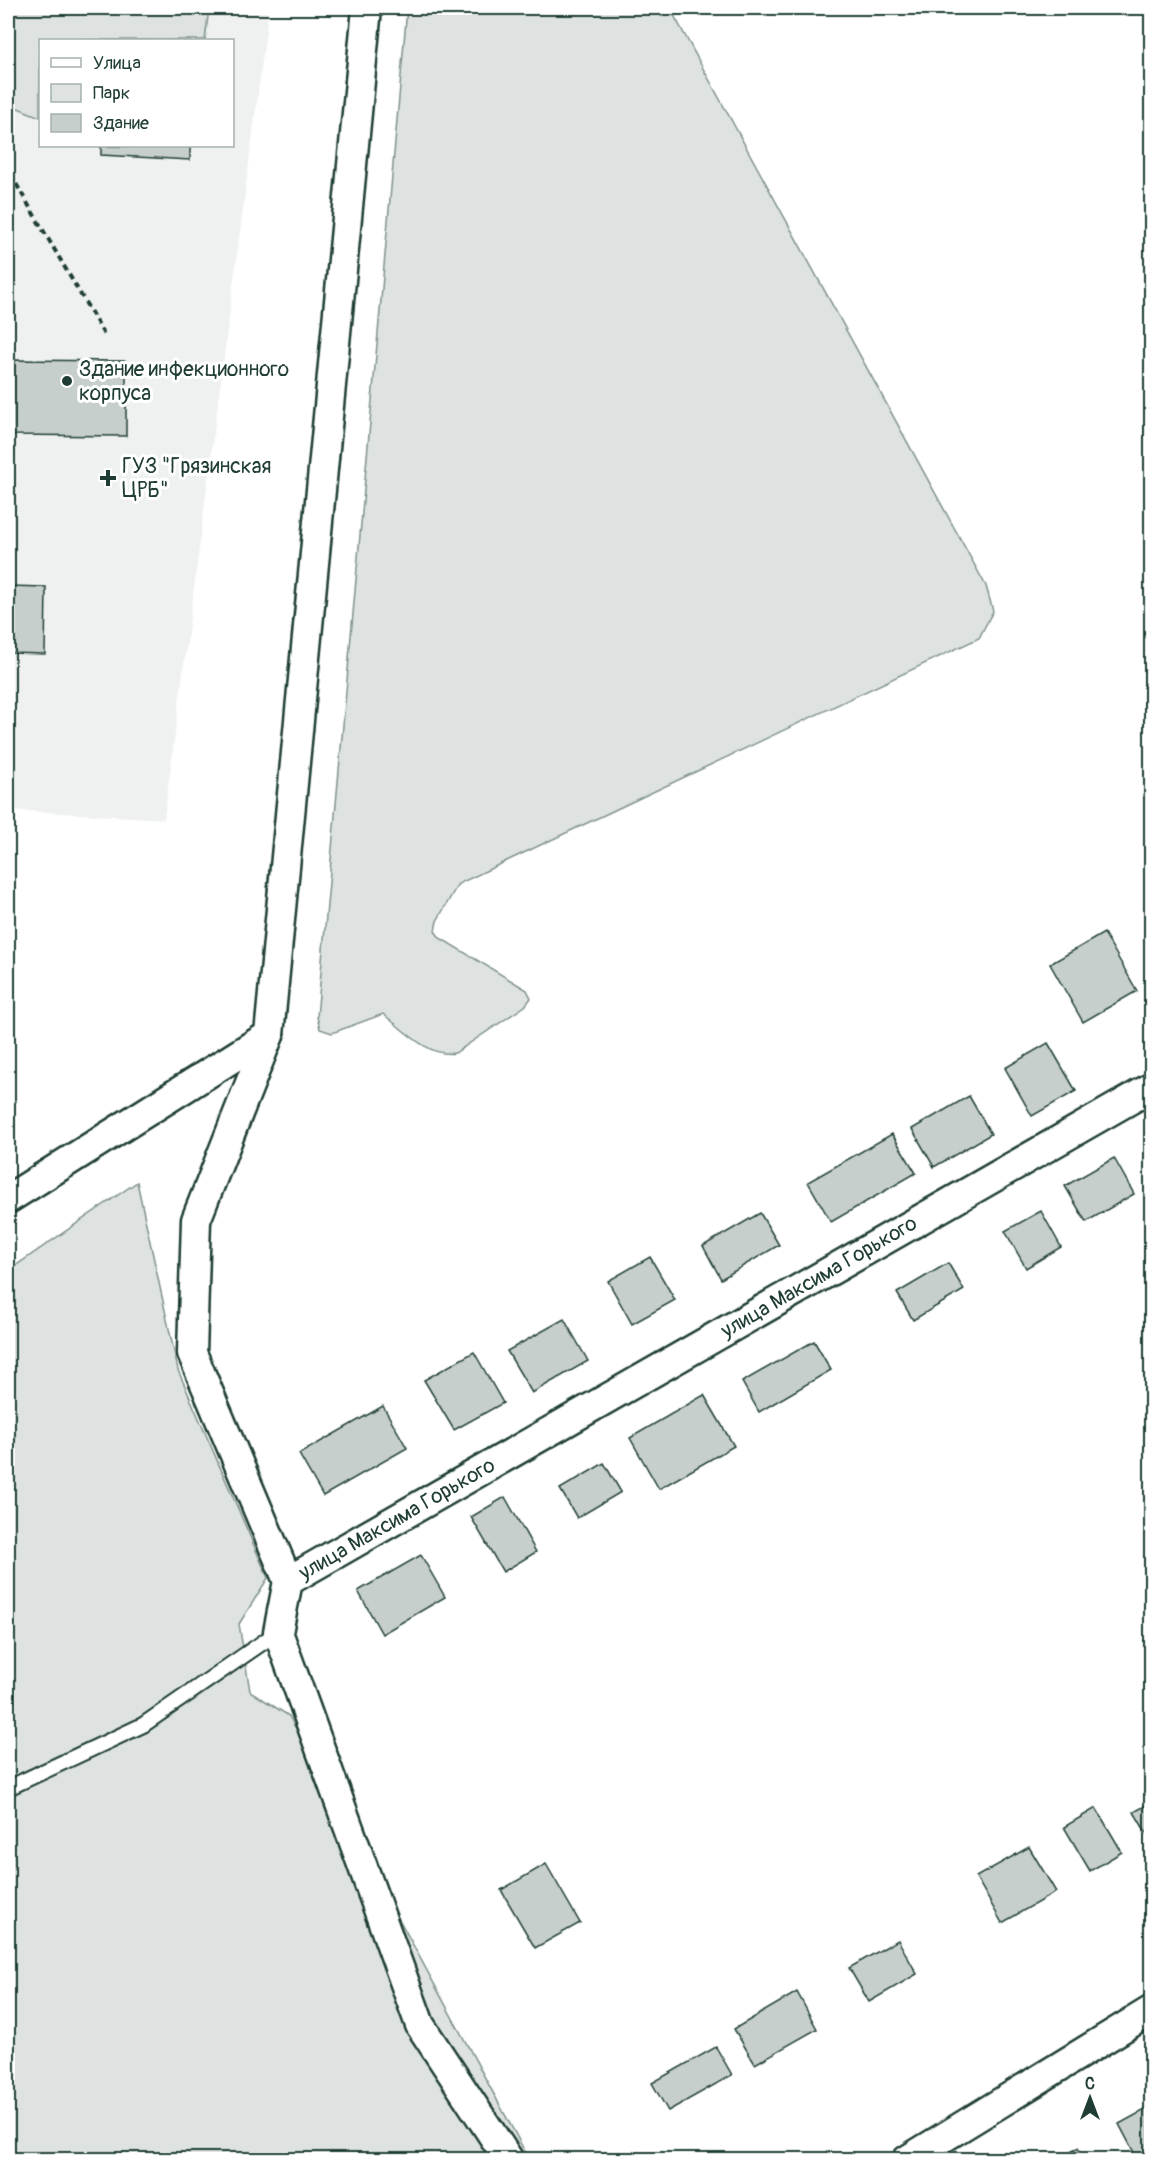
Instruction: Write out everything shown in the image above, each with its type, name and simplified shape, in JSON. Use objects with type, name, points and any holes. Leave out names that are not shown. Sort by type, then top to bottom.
[{"type":"street","name":"улица Максима Горького","points":[[367,8],[269,1035],[196,1220],[192,1353],[288,1581],[1152,1087]]},
{"type":"street","points":[[8,1199],[269,1035]]},
{"type":"street","points":[[288,1581],[278,1632],[420,2025],[509,2160]]},
{"type":"street","points":[[907,2160],[1152,2010]]},
{"type":"lane","points":[[8,1788],[143,1725],[278,1632]]},
{"type":"path","points":[[11,175],[106,338]]},
{"type":"shaded area","name":"ГУЗ \"Грязинская ЦРБ\"","points":[[8,8],[269,8],[164,819],[8,810]]},
{"type":"green space","points":[[8,8],[209,8],[205,39],[39,39],[39,117],[8,104]]},
{"type":"green space","points":[[407,8],[670,8],[986,586],[993,611],[979,638],[458,884],[437,921],[435,931],[440,938],[527,990],[531,998],[525,1006],[455,1053],[445,1053],[426,1047],[383,1014],[332,1033],[320,1029],[317,1017]]},
{"type":"green space","points":[[137,1182],[178,1370],[268,1578],[239,1624],[250,1691],[289,1716],[529,2159],[8,2159],[8,1271]]},
{"type":"building","points":[[101,147],[190,147],[190,160],[101,155]]},
{"type":"building","name":"Здание инфекционного корпуса","points":[[8,360],[126,361],[126,436],[8,435]]},
{"type":"building","points":[[8,586],[46,587],[45,654],[8,653]]},
{"type":"building","points":[[1104,933],[1137,991],[1083,1022],[1050,964]]},
{"type":"building","points":[[1048,1043],[1076,1091],[1032,1116],[1005,1068]]},
{"type":"building","points":[[969,1096],[991,1134],[934,1167],[912,1129]]},
{"type":"building","points":[[892,1134],[916,1173],[831,1222],[808,1182]]},
{"type":"building","points":[[1114,1158],[1134,1194],[1086,1222],[1065,1186]]},
{"type":"building","points":[[1041,1211],[1061,1247],[1026,1268],[1005,1231]]},
{"type":"building","points":[[760,1213],[779,1245],[721,1279],[703,1246]]},
{"type":"building","points":[[650,1257],[675,1300],[632,1324],[608,1281]]},
{"type":"building","points":[[948,1263],[964,1290],[913,1320],[897,1293]]},
{"type":"building","points":[[564,1319],[588,1361],[532,1393],[507,1351]]},
{"type":"building","points":[[814,1341],[831,1370],[759,1412],[742,1382]]},
{"type":"building","points":[[474,1352],[503,1403],[454,1430],[424,1380]]},
{"type":"building","points":[[704,1395],[734,1446],[659,1489],[630,1438]]},
{"type":"building","points":[[383,1406],[407,1448],[323,1496],[299,1454]]},
{"type":"building","points":[[604,1463],[621,1492],[577,1518],[560,1489]]},
{"type":"building","points":[[505,1497],[536,1552],[503,1572],[471,1517]]},
{"type":"building","points":[[421,1555],[445,1597],[382,1634],[358,1591]]},
{"type":"building","points":[[1152,1802],[1152,1841],[1151,1841],[1134,1812]]},
{"type":"building","points":[[1096,1808],[1122,1852],[1090,1871],[1064,1827]]},
{"type":"building","points":[[1029,1847],[1056,1892],[1002,1923],[976,1877]]},
{"type":"building","points":[[546,1864],[580,1923],[535,1948],[501,1890]]},
{"type":"building","points":[[898,1940],[917,1974],[869,2002],[849,1968]]},
{"type":"building","points":[[797,1992],[817,2029],[755,2064],[734,2029]]},
{"type":"building","points":[[716,2047],[732,2075],[668,2111],[652,2083]]},
{"type":"building","points":[[1152,2106],[1152,2156],[1138,2160],[1119,2124]]},
{"type":"building","points":[[1078,2148],[1084,2160],[1056,2160]]},
{"type":"place","name":"Здание инфекционного корпуса","points":[[67,381]]},
{"type":"place","name":"ГУЗ \"Грязинская ЦРБ\"","points":[[108,478]]}]
